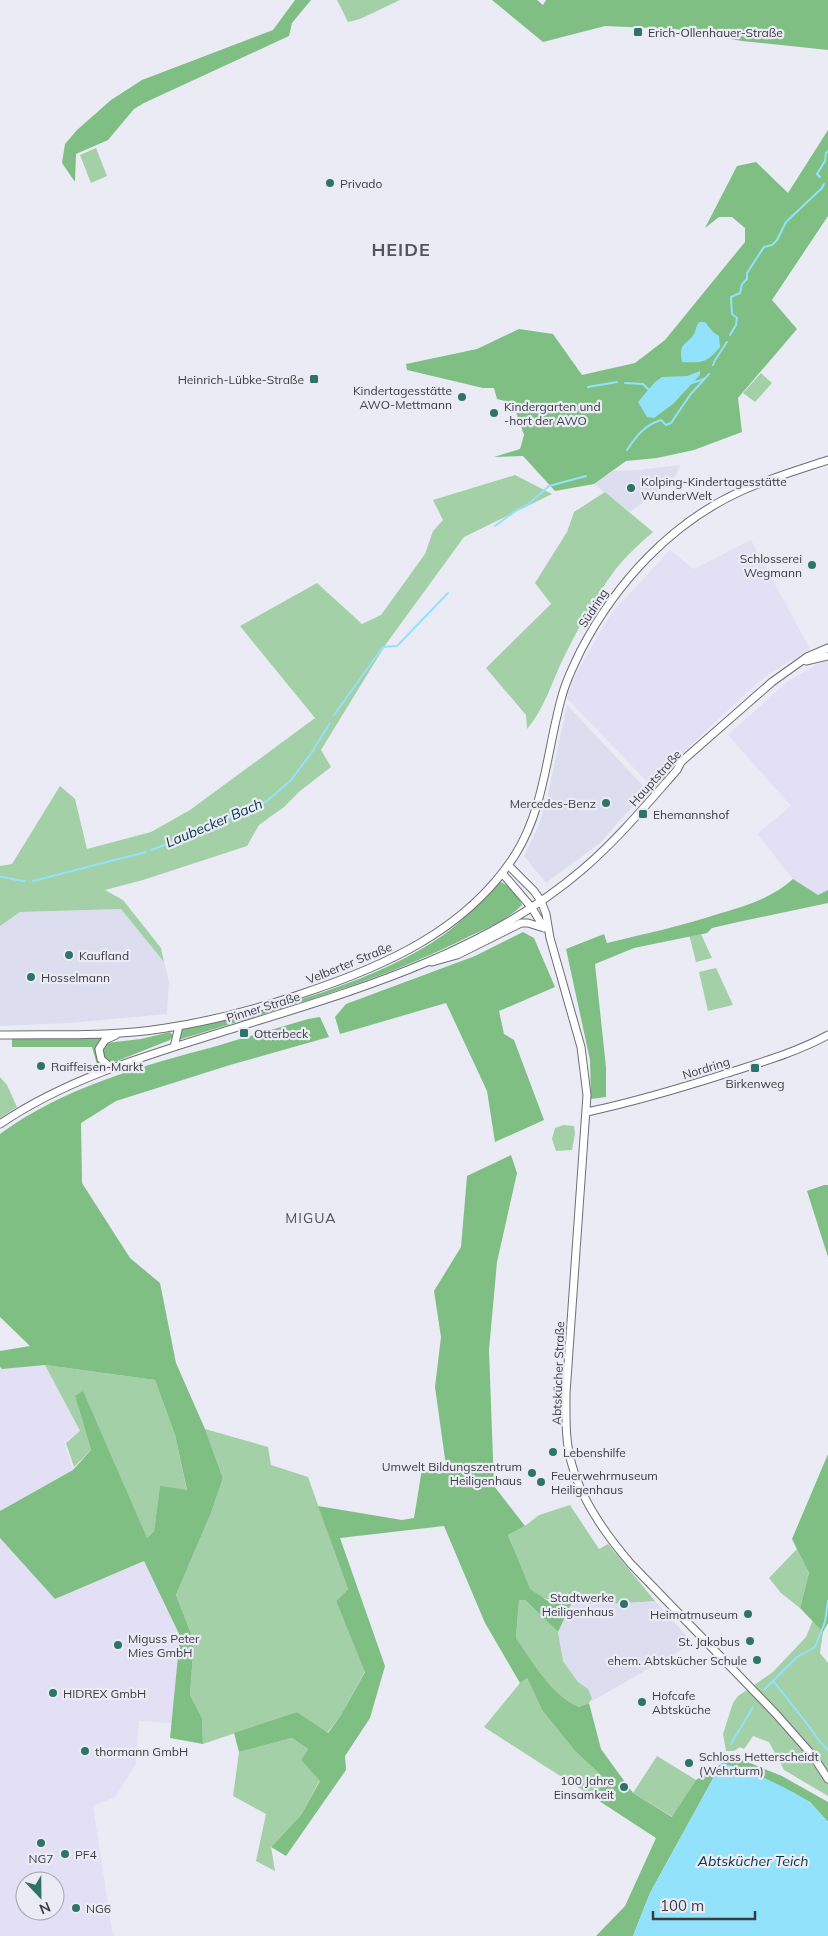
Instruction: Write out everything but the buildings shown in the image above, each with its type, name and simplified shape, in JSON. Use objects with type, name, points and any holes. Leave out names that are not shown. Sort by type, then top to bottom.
[{"type":"street","name":"Südring","points":[[502,873],[521,845],[538,802],[562,694],[572,667],[605,608],[627,580],[661,544],[699,514],[738,492],[828,460]]},
{"type":"street","name":"Hauptstraße","points":[[532,908],[591,862],[677,770],[681,762],[758,693],[817,651],[828,648]]},
{"type":"street","name":"Hauptstraße","points":[[796,665],[828,656]]},
{"type":"street","points":[[508,865],[534,891],[541,901]]},
{"type":"street","name":"Abtskücher Straße","points":[[502,873],[532,908],[550,938]]},
{"type":"street","name":"Velberter Straße","points":[[0,1035],[119,1033],[179,1026],[251,1010],[285,1000],[330,985],[394,958],[444,929],[472,905],[502,873]]},
{"type":"street","name":"Abtskücher Straße","points":[[541,901],[581,1047],[587,1095],[566,1393],[567,1439],[574,1470],[591,1509],[611,1539],[637,1570],[782,1721],[813,1756],[828,1779]]},
{"type":"street","name":"Pinner Straße","points":[[0,1124],[59,1090],[111,1068],[323,1000],[424,963],[485,934],[532,908]]},
{"type":"street","points":[[424,963],[457,955],[521,923],[544,928]]},
{"type":"street","points":[[174,1047],[179,1026]]},
{"type":"street","points":[[111,1068],[100,1059],[99,1049],[105,1040],[119,1033]]},
{"type":"street","name":"Nordring","points":[[587,1112],[695,1083],[753,1065],[802,1048],[828,1035]]},
{"type":"shaded area","name":"Kolping-Kindertagesstätte WunderWelt","points":[[679,465],[675,477],[670,483],[630,512],[594,484],[613,471]]},
{"type":"shaded area","points":[[751,540],[810,649],[772,672],[753,687],[649,784],[564,695],[610,615],[670,550],[694,569]]},
{"type":"shaded area","points":[[828,658],[828,890],[818,895],[793,879],[757,834],[791,806],[728,735],[787,682]]},
{"type":"shaded area","points":[[567,705],[647,790],[600,843],[546,883],[524,856],[538,827],[547,799]]},
{"type":"shaded area","points":[[121,909],[164,962],[169,981],[167,1014],[70,1023],[0,1026],[0,926],[20,912]]},
{"type":"shaded area","points":[[45,1365],[80,1432],[64,1442],[73,1470],[0,1511],[0,1367],[2,1369]]},
{"type":"shaded area","points":[[0,1538],[55,1599],[144,1561],[180,1636],[172,1723],[139,1721],[136,1764],[115,1797],[93,1806],[113,1936],[0,1936]]},
{"type":"shaded area","points":[[628,1601],[655,1601],[693,1643],[589,1703],[592,1698],[588,1689],[578,1682],[563,1661],[558,1632],[572,1602],[588,1605]]},
{"type":"green space","points":[[295,0],[311,0],[292,23],[289,36],[134,109],[108,140],[76,154],[75,182],[62,163],[65,144],[77,130],[111,100],[142,80],[273,30]]},
{"type":"green space","points":[[337,0],[400,0],[360,19],[348,22]]},
{"type":"green space","points":[[492,0],[537,0],[543,5],[546,0],[828,0],[828,50],[742,41],[675,29],[605,26],[543,42]]},
{"type":"green space","points":[[828,130],[828,216],[772,300],[797,329],[738,398],[742,432],[694,450],[657,458],[626,461],[594,484],[555,491],[523,456],[494,457],[520,449],[524,435],[513,403],[497,399],[494,388],[483,388],[407,370],[406,364],[477,349],[519,329],[553,334],[582,375],[635,363],[665,340],[745,242],[745,228],[732,217],[719,217],[705,228],[737,166],[756,162],[788,193]]},
{"type":"green space","points":[[96,148],[107,176],[91,183],[80,155]]},
{"type":"green space","points":[[761,373],[772,383],[755,402],[743,393]]},
{"type":"green space","points":[[515,475],[552,494],[464,537],[386,644],[321,750],[331,767],[300,791],[284,807],[259,825],[247,846],[143,880],[105,890],[123,900],[161,948],[164,962],[121,909],[20,912],[0,926],[0,866],[12,864],[60,786],[75,799],[87,849],[151,832],[190,810],[315,718],[240,626],[317,583],[362,624],[381,615],[425,554],[433,531],[443,520],[433,500]]},
{"type":"green space","points":[[605,492],[653,532],[615,570],[601,591],[570,646],[539,712],[527,729],[526,715],[486,668],[551,604],[535,583],[567,532],[574,512]]},
{"type":"green space","points":[[793,879],[818,895],[828,890],[828,903],[712,928],[707,933],[634,948],[595,964],[606,1067],[606,1097],[591,1099],[590,1060],[566,949],[604,934],[607,943],[728,911],[767,896]]},
{"type":"green space","points":[[500,882],[507,885],[513,891],[522,905],[504,919],[435,953],[363,982],[178,1040],[183,1029],[246,1015],[311,996],[344,985],[405,958],[451,929]]},
{"type":"green space","points":[[523,932],[534,938],[555,987],[499,1011],[504,1034],[514,1040],[544,1120],[495,1142],[487,1091],[446,1003],[340,1034],[335,1017],[346,1004],[475,956]]},
{"type":"green space","points":[[707,933],[701,934],[712,958],[696,962],[689,934]]},
{"type":"green space","points":[[716,968],[733,1005],[708,1011],[699,972]]},
{"type":"green space","points":[[320,1017],[329,1037],[230,1065],[116,1101],[81,1123],[82,1183],[130,1258],[160,1283],[176,1363],[205,1429],[223,1478],[211,1513],[176,1595],[194,1641],[190,1695],[202,1718],[203,1744],[170,1738],[180,1636],[144,1561],[55,1599],[0,1538],[0,1511],[73,1470],[91,1450],[75,1396],[83,1391],[147,1538],[154,1531],[160,1486],[187,1490],[175,1435],[155,1380],[45,1365],[2,1369],[0,1367],[0,1351],[30,1346],[0,1317],[0,1134],[50,1103],[104,1080],[132,1070]]},
{"type":"green space","points":[[170,1032],[173,1036],[170,1040],[112,1063],[104,1058],[102,1050],[106,1043],[141,1039]]},
{"type":"green space","points":[[104,1038],[98,1045],[97,1056],[104,1066],[98,1068],[92,1047],[12,1047],[12,1039]]},
{"type":"green space","points":[[0,1077],[7,1085],[17,1107],[0,1118]]},
{"type":"green space","points":[[563,1125],[574,1126],[575,1134],[572,1150],[556,1151],[552,1139],[555,1128]]},
{"type":"green space","points":[[511,1155],[517,1173],[497,1262],[489,1350],[494,1486],[525,1526],[508,1535],[530,1589],[548,1601],[572,1602],[558,1632],[525,1600],[519,1600],[516,1638],[543,1677],[560,1695],[579,1707],[589,1703],[601,1749],[633,1793],[672,1817],[696,1780],[721,1764],[650,1893],[633,1936],[596,1936],[625,1906],[656,1838],[593,1797],[606,1780],[575,1751],[542,1710],[527,1678],[520,1683],[485,1623],[444,1526],[340,1538],[385,1666],[370,1718],[345,1756],[346,1770],[286,1856],[271,1847],[301,1815],[320,1781],[301,1760],[308,1749],[292,1738],[239,1752],[234,1733],[297,1712],[328,1733],[341,1715],[365,1672],[336,1601],[348,1589],[318,1506],[402,1520],[414,1518],[422,1469],[440,1474],[446,1466],[435,1387],[441,1337],[434,1291],[461,1247],[467,1176]]},
{"type":"green space","points":[[828,1185],[828,1257],[807,1191]]},
{"type":"green space","points":[[45,1365],[155,1380],[175,1435],[187,1491],[160,1487],[154,1531],[147,1538],[75,1396],[91,1450],[74,1467],[66,1443],[80,1431]]},
{"type":"green space","points":[[205,1429],[268,1447],[271,1465],[308,1477],[348,1589],[336,1601],[365,1671],[341,1715],[327,1733],[297,1712],[203,1744],[202,1718],[190,1695],[194,1641],[176,1595],[211,1513],[223,1478]]},
{"type":"green space","points":[[828,1454],[828,1623],[823,1632],[800,1608],[809,1573],[792,1539]]},
{"type":"green space","points":[[570,1505],[599,1549],[608,1544],[655,1601],[608,1604],[569,1603],[538,1595],[529,1588],[508,1535],[525,1526],[539,1515]]},
{"type":"green space","points":[[797,1549],[809,1573],[800,1608],[781,1593],[769,1578]]},
{"type":"green space","points":[[519,1600],[525,1600],[558,1632],[563,1661],[578,1682],[588,1689],[592,1698],[589,1703],[579,1707],[560,1695],[543,1677],[516,1638]]},
{"type":"green space","points":[[813,1620],[823,1632],[820,1653],[828,1663],[828,1796],[784,1770],[769,1742],[753,1736],[744,1749],[740,1747],[734,1751],[726,1751],[723,1734],[733,1703],[738,1696],[773,1672],[806,1637]]},
{"type":"green space","points":[[527,1678],[542,1710],[575,1751],[606,1780],[593,1797],[484,1727],[520,1683]]},
{"type":"green space","points":[[292,1738],[308,1749],[301,1760],[320,1780],[301,1815],[271,1847],[275,1871],[256,1861],[266,1814],[233,1796],[239,1752]]},
{"type":"green space","points":[[657,1756],[696,1780],[673,1817],[633,1793]]},
{"type":"green space","points":[[725,1757],[735,1757],[782,1776],[828,1802],[828,1822],[810,1802],[757,1775],[721,1764]]},
{"type":"water","points":[[699,322],[705,322],[719,336],[720,347],[704,361],[682,362],[682,348],[694,334]]},
{"type":"water","points":[[700,371],[700,375],[673,404],[654,418],[647,417],[638,402],[655,382],[662,377],[687,376]]},
{"type":"water","name":"Abtskücher Teich","points":[[721,1764],[740,1768],[802,1797],[812,1804],[828,1822],[828,1936],[633,1936],[650,1893]]},
{"type":"waterway","name":"Laubecker Bach","points":[[820,177],[817,174],[825,161],[828,151]]},
{"type":"waterway","name":"Laubecker Bach","points":[[730,335],[736,325],[737,318],[732,314],[731,297],[740,293],[742,284],[747,279],[747,273],[764,247],[772,245],[777,240],[786,222],[824,184]]},
{"type":"waterway","name":"Laubecker Bach","points":[[713,365],[727,342]]},
{"type":"waterway","name":"Laubecker Bach","points":[[627,450],[638,435],[650,425],[661,420],[666,425],[671,423],[690,395],[709,374]]},
{"type":"waterway","name":"Laubecker Bach","points":[[692,383],[704,379]]},
{"type":"waterway","points":[[588,387],[617,382]]},
{"type":"waterway","points":[[625,383],[643,384],[650,391]]},
{"type":"waterway","name":"Laubecker Bach","points":[[495,526],[517,510],[526,506],[549,486],[586,476]]},
{"type":"waterway","name":"Laubecker Bach","points":[[334,715],[383,647],[397,646],[448,593]]},
{"type":"waterway","name":"Laubecker Bach","points":[[151,850],[267,801],[291,780],[312,752],[330,723]]},
{"type":"waterway","name":"Laubecker Bach","points":[[33,881],[146,852]]},
{"type":"waterway","name":"Laubecker Bach","points":[[0,877],[25,881]]},
{"type":"waterway","points":[[764,1690],[797,1657],[815,1647],[825,1622],[828,1601]]},
{"type":"waterway","points":[[774,1682],[828,1750]]},
{"type":"waterway","points":[[731,1744],[753,1707]]},
{"type":"place","name":"Erich-Ollenhauer-Straße","points":[[638,32]]},
{"type":"place","name":"Privado","points":[[330,183]]},
{"type":"place","name":"Heinrich-Lübke-Straße","points":[[314,379]]},
{"type":"place","name":"Kindertagesstätte AWO-Mettmann","points":[[462,397]]},
{"type":"place","name":"Kindergarten und -hort der AWO","points":[[494,413]]},
{"type":"place","name":"Kolping-Kindertagesstätte WunderWelt","points":[[631,488]]},
{"type":"place","name":"Schlosserei Wegmann","points":[[812,565]]},
{"type":"place","name":"Mercedes-Benz","points":[[606,803]]},
{"type":"place","name":"Ehemannshof","points":[[643,814]]},
{"type":"place","name":"Kaufland","points":[[69,955]]},
{"type":"place","name":"Hosselmann","points":[[31,977]]},
{"type":"place","name":"Otterbeck","points":[[244,1033]]},
{"type":"place","name":"Raiffeisen-Markt","points":[[41,1066]]},
{"type":"place","name":"Birkenweg","points":[[755,1068]]},
{"type":"place","name":"Lebenshilfe","points":[[553,1452]]},
{"type":"place","name":"Umwelt Bildungszentrum Heiligenhaus","points":[[532,1473]]},
{"type":"place","name":"Feuerwehrmuseum Heiligenhaus","points":[[541,1482]]},
{"type":"place","name":"Stadtwerke Heiligenhaus","points":[[624,1604]]},
{"type":"place","name":"Heimatmuseum","points":[[748,1614]]},
{"type":"place","name":"St. Jakobus","points":[[750,1641]]},
{"type":"place","name":"Miguss Peter Mies GmbH","points":[[118,1645]]},
{"type":"place","name":"ehem. Abtskücher Schule","points":[[757,1660]]},
{"type":"place","name":"HIDREX GmbH","points":[[53,1693]]},
{"type":"place","name":"Hofcafe Abtsküche","points":[[642,1702]]},
{"type":"place","name":"thormann GmbH","points":[[85,1751]]},
{"type":"place","name":"Schloss Hetterscheidt (Wehrturm)","points":[[689,1763]]},
{"type":"place","name":"100 Jahre Einsamkeit","points":[[624,1787]]},
{"type":"place","name":"NG7","points":[[41,1843]]},
{"type":"place","name":"PF4","points":[[65,1854]]},
{"type":"place","name":"NG6","points":[[76,1908]]},
{"type":"district","name":"HEIDE","points":[[401,249]]},
{"type":"district","name":"MIGUA","points":[[311,1218]]}]
